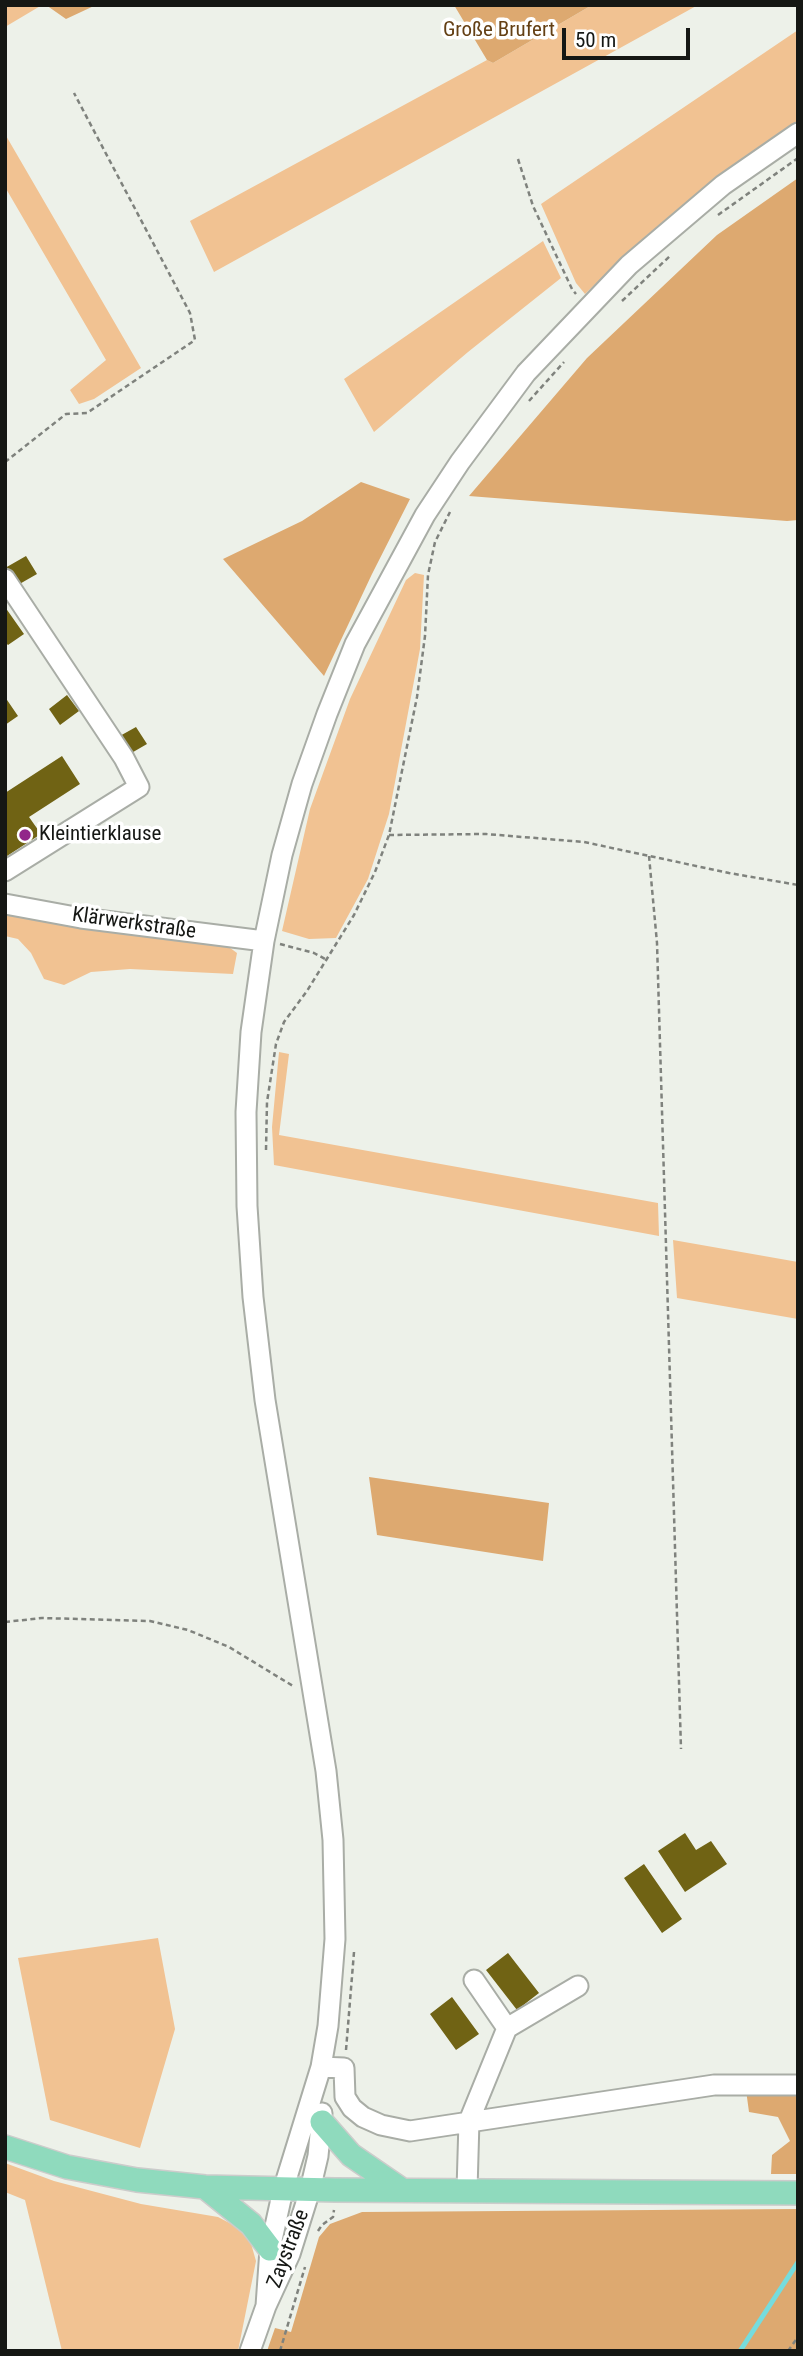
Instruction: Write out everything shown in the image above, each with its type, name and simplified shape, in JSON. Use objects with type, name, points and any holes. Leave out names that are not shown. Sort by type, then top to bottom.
[{"type":"main road","points":[[322,2122],[351,2155],[402,2190]]},
{"type":"main road","points":[[5,2147],[67,2166],[138,2180],[205,2187],[283,2190],[798,2193]]},
{"type":"main road","points":[[205,2187],[251,2224],[270,2249]]},
{"type":"street","points":[[798,133],[723,185],[670,229],[588,307],[526,373],[460,462],[425,516],[355,644],[302,784],[282,855],[264,941],[251,1032],[246,1112],[247,1206],[253,1297],[265,1400],[326,1771],[333,1840],[333,1984],[321,2067],[344,2068],[345,2097],[352,2108],[381,2125],[410,2131],[714,2085],[798,2085]]},
{"type":"street","points":[[5,579],[124,758],[139,787],[5,871]]},
{"type":"street","name":"Klärwerkstraße","points":[[5,904],[81,918],[264,941]]},
{"type":"street","points":[[474,1980],[507,2028]]},
{"type":"street","points":[[467,2190],[469,2121],[507,2028],[578,1986]]},
{"type":"street","name":"Zaystraße","points":[[250,2351],[266,2306],[290,2254],[310,2190],[322,2122],[321,2067]]},
{"type":"street","name":"Zaystraße","points":[[266,2306],[270,2249],[283,2190],[321,2067]]},
{"type":"path","points":[[5,462],[66,414],[87,413],[195,340],[190,313],[74,93]]},
{"type":"path","points":[[712,220],[798,158]]},
{"type":"path","points":[[518,159],[533,206],[566,277],[572,289],[588,307]]},
{"type":"path","points":[[618,305],[679,248]]},
{"type":"path","points":[[528,402],[571,354]]},
{"type":"path","points":[[266,1152],[267,1102],[276,1044],[284,1021],[307,991],[354,915],[389,835],[417,697],[425,636],[428,575],[435,542],[451,510]]},
{"type":"path","points":[[389,835],[486,834],[584,842],[798,885]]},
{"type":"path","points":[[649,856],[657,943],[681,1749]]},
{"type":"path","points":[[264,941],[295,947],[327,960]]},
{"type":"path","points":[[5,1622],[42,1618],[126,1620],[162,1624],[188,1630],[229,1647],[295,1687],[313,1693]]},
{"type":"path","points":[[281,2351],[291,2316]]},
{"type":"path","points":[[788,2351],[797,2339]]},
{"type":"shaded area","points":[[5,5],[42,5],[5,27]]},
{"type":"shaded area","points":[[592,5],[698,5],[214,272],[190,221],[487,60],[493,63]]},
{"type":"shaded area","points":[[798,30],[798,121],[720,176],[646,236],[585,294],[576,283],[541,204]]},
{"type":"shaded area","points":[[5,134],[141,368],[94,399],[79,404],[70,390],[106,360],[5,187]]},
{"type":"shaded area","points":[[543,241],[561,278],[374,432],[344,379]]},
{"type":"shaded area","points":[[415,573],[424,575],[420,649],[389,814],[368,879],[336,938],[309,939],[282,931],[310,809],[350,699],[406,580]]},
{"type":"shaded area","points":[[5,913],[222,942],[237,953],[233,974],[130,969],[91,972],[64,985],[44,979],[31,953],[18,939],[5,936]]},
{"type":"shaded area","points":[[279,1052],[289,1054],[279,1135],[658,1203],[659,1236],[274,1165],[272,1127]]},
{"type":"shaded area","points":[[673,1240],[798,1262],[798,1319],[677,1298]]},
{"type":"shaded area","points":[[158,1938],[175,2029],[140,2148],[50,2120],[18,1958]]},
{"type":"shaded area","points":[[5,2163],[54,2181],[141,2204],[218,2217],[239,2228],[250,2240],[256,2261],[238,2351],[62,2351],[25,2200],[5,2192]]},
{"type":"green space","points":[[46,5],[96,5],[66,19]]},
{"type":"green space","name":"Große Brufert","points":[[454,5],[592,5],[493,63],[487,60]]},
{"type":"green space","points":[[798,178],[798,520],[469,496],[587,358],[717,235]]},
{"type":"green space","points":[[361,482],[410,499],[324,676],[223,559],[302,521]]},
{"type":"green space","points":[[369,1477],[549,1503],[543,1561],[377,1535]]},
{"type":"green space","points":[[798,2089],[798,2174],[771,2174],[772,2155],[790,2141],[778,2117],[749,2112],[746,2090]]},
{"type":"green space","points":[[798,2209],[798,2351],[267,2351],[275,2328],[291,2332],[319,2237],[330,2224],[362,2212]]},
{"type":"building","points":[[26,556],[37,574],[16,586],[5,568]]},
{"type":"building","points":[[5,607],[24,634],[8,645],[5,642]]},
{"type":"building","points":[[67,695],[79,711],[60,725],[49,709]]},
{"type":"building","points":[[5,697],[18,716],[5,725]]},
{"type":"building","points":[[136,727],[147,744],[128,755],[118,737]]},
{"type":"building","points":[[62,756],[80,784],[29,817],[41,834],[7,856],[5,793]]},
{"type":"building","points":[[685,1833],[696,1850],[711,1841],[727,1864],[685,1892],[658,1851]]},
{"type":"building","points":[[644,1864],[682,1919],[662,1933],[624,1878]]},
{"type":"building","points":[[508,1953],[539,1993],[517,2010],[486,1970]]},
{"type":"building","points":[[452,1997],[479,2034],[456,2050],[430,2014]]},
{"type":"waterway","points":[[740,2351],[798,2262]]},
{"type":"place","name":"Kleintierklause","points":[[25,835]]}]
